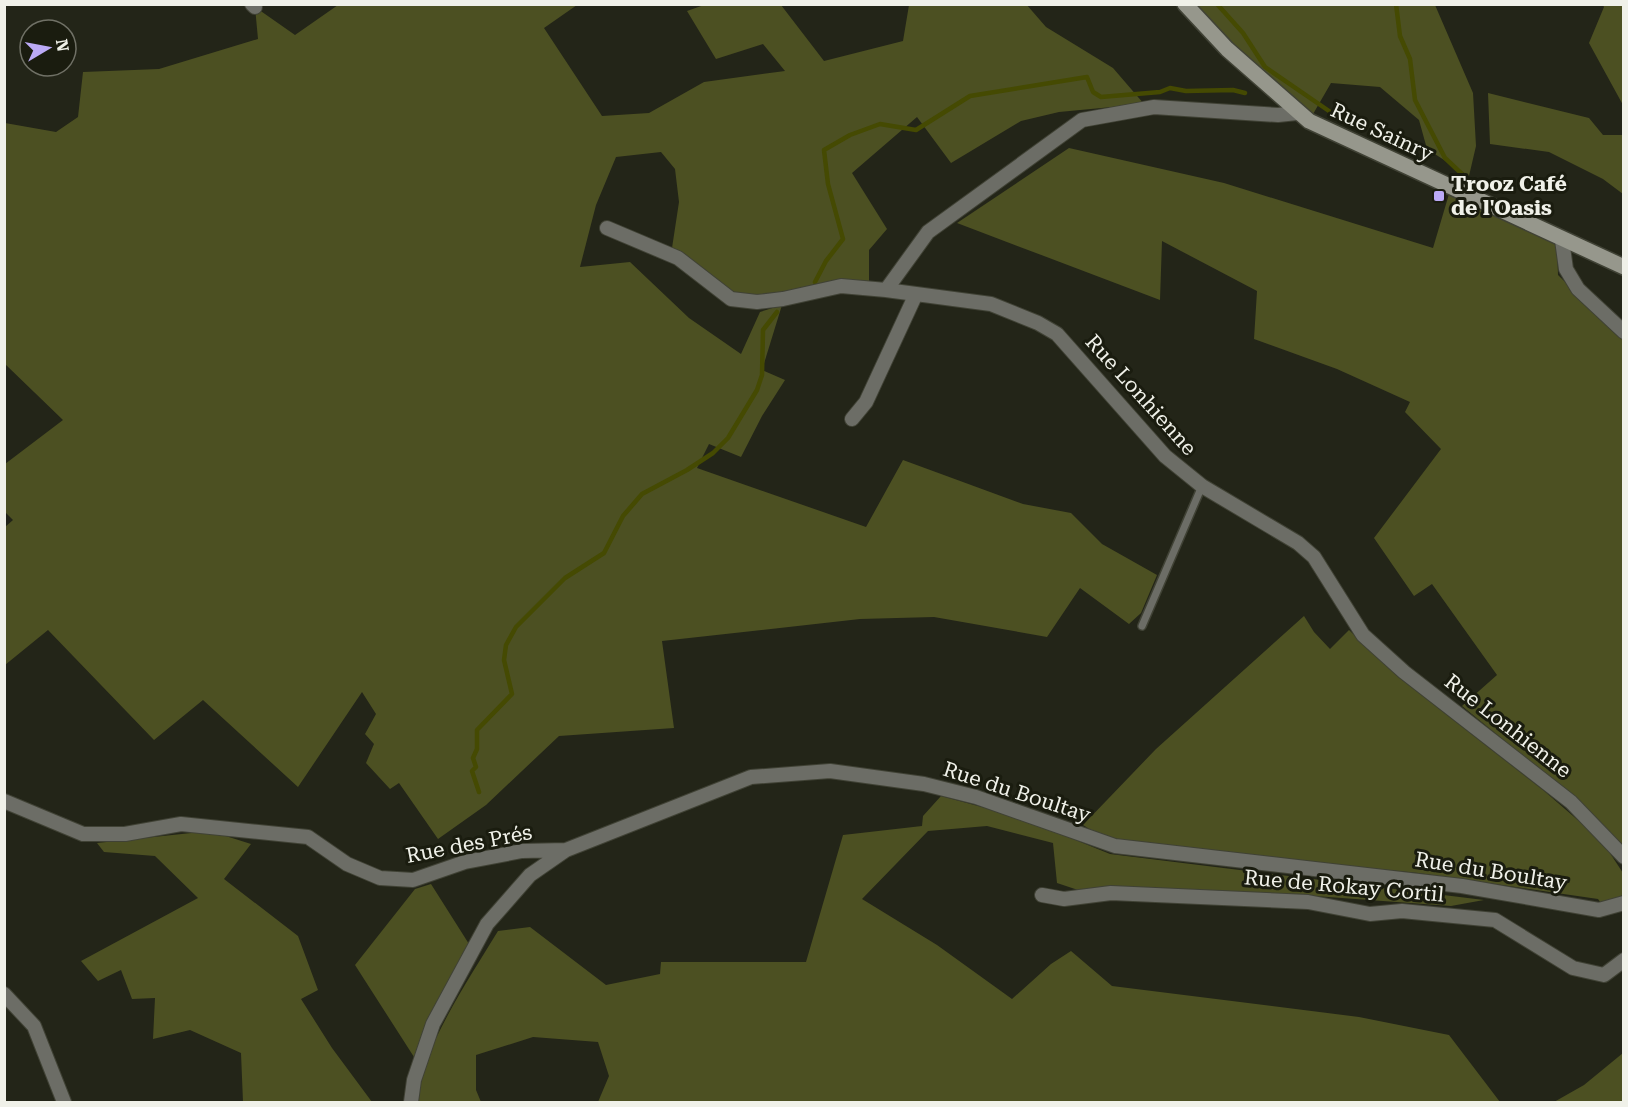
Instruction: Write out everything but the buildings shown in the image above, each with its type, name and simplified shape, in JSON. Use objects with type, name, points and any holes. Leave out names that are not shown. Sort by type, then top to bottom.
[{"type":"street","name":"Rue Sainry","points":[[1185,4],[1227,49],[1297,113],[1623,267]]},
{"type":"street","points":[[886,290],[928,232],[1082,120],[1154,107],[1278,115],[1297,113]]},
{"type":"street","name":"Rue Lonhienne","points":[[607,228],[678,258],[730,299],[757,302],[775,300],[842,286],[886,290],[991,304],[1038,323],[1057,334],[1165,456],[1202,486],[1298,543],[1314,557],[1363,635],[1404,672],[1571,802],[1623,857]]},
{"type":"street","points":[[1562,240],[1566,268],[1578,289],[1623,332]]},
{"type":"street","points":[[852,419],[866,402],[916,294]]},
{"type":"street","name":"Rue du Boultay","points":[[411,1102],[414,1080],[433,1024],[487,924],[530,875],[566,850],[751,777],[830,771],[924,784],[976,797],[1115,846],[1462,886],[1599,910],[1623,903]]},
{"type":"street","name":"Rue des Prés","points":[[4,801],[83,834],[125,834],[181,825],[308,837],[347,864],[381,878],[413,880],[465,862],[500,855],[522,851],[566,850]]},
{"type":"street","name":"Rue de Rokay Cortil","points":[[1042,895],[1064,898],[1111,893],[1308,902],[1370,914],[1402,911],[1495,920],[1510,927],[1540,950],[1573,968],[1605,975],[1623,960]]},
{"type":"street","points":[[4,994],[34,1026],[64,1102]]},
{"type":"lane","points":[[1142,627],[1202,486]]},
{"type":"green space","points":[[1026,4],[1046,27],[1113,68],[1144,104],[1059,112],[1021,121],[951,163],[917,117],[852,173],[887,229],[869,250],[869,286],[782,294],[734,294],[672,248],[679,202],[675,169],[661,152],[616,157],[596,205],[580,267],[630,262],[689,318],[741,354],[760,312],[782,305],[762,370],[785,380],[762,416],[741,457],[709,444],[697,468],[866,527],[903,460],[1023,504],[1071,513],[1102,544],[1157,575],[1141,613],[1129,624],[1080,588],[1047,637],[934,617],[860,619],[662,641],[674,728],[559,736],[486,805],[438,839],[399,783],[390,789],[366,763],[374,744],[365,734],[376,714],[362,692],[298,787],[203,700],[154,740],[48,630],[5,665],[5,527],[13,520],[5,512],[5,464],[63,420],[5,364],[5,123],[56,132],[78,117],[83,72],[159,69],[258,39],[255,7],[295,35],[338,5],[577,5],[544,28],[602,116],[649,113],[704,82],[785,71],[763,44],[716,59],[687,11],[704,5],[781,5],[824,61],[903,41],[909,5]]},
{"type":"green space","points":[[1185,5],[1435,5],[1473,93],[1476,146],[1469,176],[1427,149],[1419,120],[1380,87],[1331,83],[1309,121]]},
{"type":"green space","points":[[1603,5],[1623,5],[1623,105],[1589,43]]},
{"type":"green space","points":[[1488,93],[1589,118],[1603,135],[1623,135],[1623,194],[1603,179],[1549,152],[1490,144]]},
{"type":"green space","points":[[1069,148],[1224,183],[1433,248],[1449,194],[1557,244],[1558,275],[1623,339],[1623,846],[1583,805],[1462,706],[1497,675],[1432,584],[1414,596],[1374,538],[1441,449],[1405,412],[1410,402],[1337,369],[1254,339],[1257,291],[1162,241],[1160,300],[957,223]]},
{"type":"green space","points":[[1304,616],[1314,632],[1330,649],[1349,630],[1397,676],[1543,790],[1602,841],[1623,873],[1623,895],[1603,906],[1598,899],[1418,873],[1248,856],[1103,838],[1083,825],[1156,749]]},
{"type":"green space","points":[[941,796],[1019,817],[1110,854],[1484,900],[1451,906],[1301,895],[1142,888],[1097,887],[1081,891],[1057,883],[1053,843],[987,826],[928,831],[862,899],[937,945],[1012,999],[1051,964],[1071,951],[1112,986],[1359,1017],[1449,1035],[1500,1102],[598,1102],[609,1076],[598,1042],[533,1037],[476,1055],[476,1090],[481,1102],[415,1102],[427,1060],[448,1014],[498,931],[530,927],[606,985],[660,974],[661,962],[806,962],[843,835],[922,826],[923,816]]},
{"type":"green space","points":[[210,831],[251,844],[224,879],[298,936],[318,990],[301,999],[332,1048],[372,1102],[243,1102],[241,1053],[190,1030],[153,1039],[155,998],[132,999],[121,970],[98,981],[81,961],[198,898],[155,856],[104,852],[97,843]]},
{"type":"green space","points":[[431,884],[469,944],[414,1057],[355,965],[415,889]]},
{"type":"green space","points":[[1623,1053],[1623,1102],[1554,1102],[1584,1085]]},
{"type":"waterway","points":[[1217,4],[1243,33],[1265,67],[1329,111]]},
{"type":"waterway","points":[[1396,4],[1400,36],[1410,59],[1415,100],[1445,158],[1463,175]]},
{"type":"waterway","points":[[815,282],[826,261],[843,239],[828,184],[824,150],[850,135],[880,124],[916,130],[970,96],[1087,77],[1093,92],[1101,97],[1160,92],[1170,88],[1186,91],[1233,90],[1245,93]]},
{"type":"waterway","points":[[479,792],[472,771],[476,767],[473,758],[477,749],[477,730],[512,694],[504,660],[506,645],[516,627],[565,578],[604,553],[623,516],[642,494],[687,470],[713,453],[728,438],[757,390],[762,375],[763,330],[777,312]]},
{"type":"place","name":"Trooz Café de l'Oasis","points":[[1439,196]]}]
